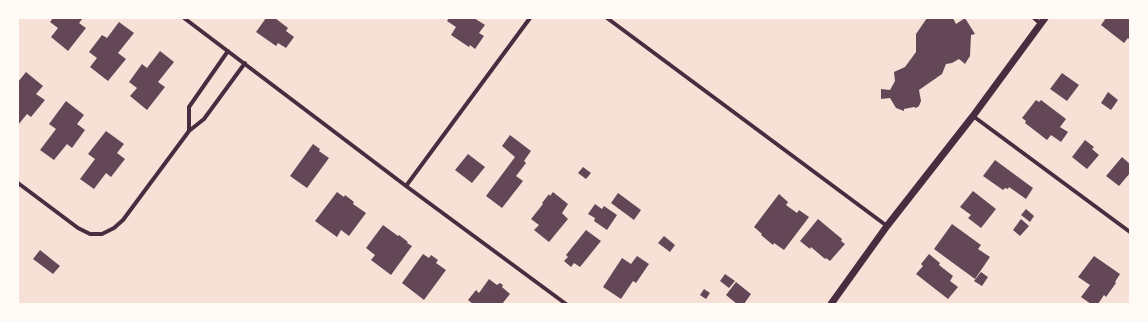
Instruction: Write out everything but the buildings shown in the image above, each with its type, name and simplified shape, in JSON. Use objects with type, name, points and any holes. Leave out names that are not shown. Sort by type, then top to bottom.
[{"type":"street","points":[[184,18],[406,186],[566,304]]},
{"type":"street","points":[[406,186],[530,18]]},
{"type":"street","points":[[607,18],[888,226]]},
{"type":"street","points":[[831,304],[1043,21],[1034,18]]},
{"type":"street","points":[[189,131],[189,107],[228,51]]},
{"type":"street","points":[[18,183],[78,228],[90,234],[102,234],[114,228],[123,220],[189,131],[204,119],[245,63]]},
{"type":"street","points":[[973,116],[1130,232]]}]
